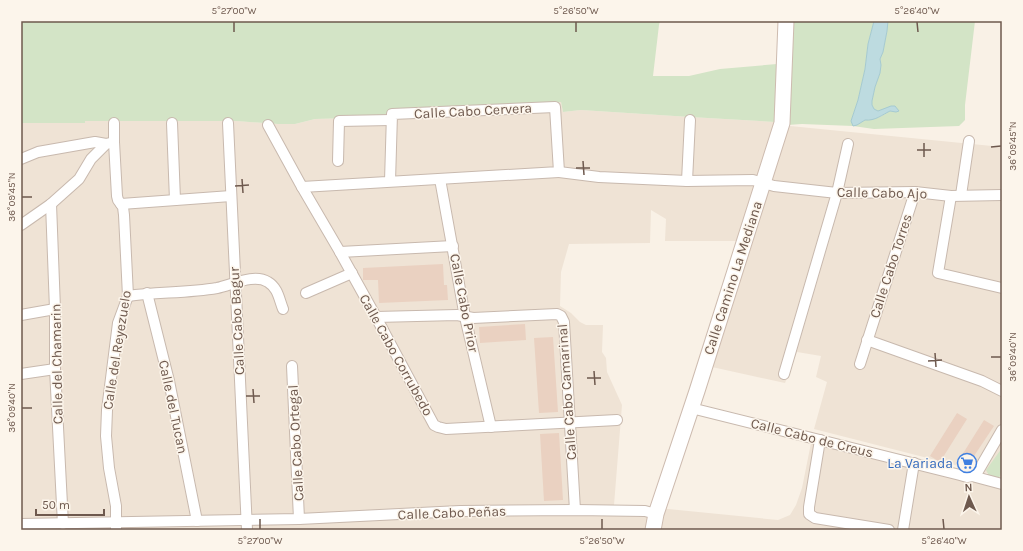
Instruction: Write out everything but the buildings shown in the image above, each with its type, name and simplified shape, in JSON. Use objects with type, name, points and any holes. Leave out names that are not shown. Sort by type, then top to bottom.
[{"type":"street","name":"Calle Camino La Mediana","points":[[653,530],[656,514],[692,408],[782,123],[786,21]]},
{"type":"street","name":"Calle Cabo Cervera","points":[[338,161],[339,121],[555,107],[559,172]]},
{"type":"street","points":[[390,182],[392,117]]},
{"type":"street","points":[[687,181],[690,120]]},
{"type":"street","name":"Calle del Reyezuelo","points":[[114,122],[110,143],[117,196],[123,207],[124,215],[128,296],[118,323],[107,410],[106,436],[109,468],[116,506],[116,526]]},
{"type":"street","points":[[172,123],[175,200]]},
{"type":"street","name":"Calle Cabo Bagur","points":[[228,123],[247,530]]},
{"type":"street","name":"Calle Cabo Corrubedo","points":[[268,125],[352,273],[434,425],[446,429],[617,420]]},
{"type":"street","points":[[969,141],[938,273],[1002,288]]},
{"type":"street","points":[[21,159],[38,152],[88,143],[110,143]]},
{"type":"street","points":[[21,225],[51,204],[79,179],[91,159],[110,143]]},
{"type":"street","points":[[784,374],[837,193],[848,144]]},
{"type":"street","points":[[302,187],[559,172],[598,177],[687,181],[754,180],[763,183]]},
{"type":"street","name":"Calle Cabo Prior","points":[[440,179],[465,317],[491,427]]},
{"type":"street","name":"Calle Cabo Ajo","points":[[763,183],[774,186],[837,193],[915,192],[956,195],[1002,195]]},
{"type":"street","name":"Calle Cabo Torres","points":[[860,364],[915,192]]},
{"type":"street","points":[[121,204],[231,196]]},
{"type":"street","name":"Calle del Chamarin","points":[[51,204],[55,309],[55,369],[66,526]]},
{"type":"street","points":[[340,252],[453,246]]},
{"type":"street","points":[[306,294],[352,273]]},
{"type":"street","points":[[128,296],[147,293],[218,288],[235,282],[258,279],[268,282],[276,288],[283,309]]},
{"type":"street","name":"Calle del Tucan","points":[[147,293],[169,381],[197,520]]},
{"type":"street","points":[[21,314],[55,309]]},
{"type":"street","name":"Calle Cabo Camarinal","points":[[376,317],[457,315],[474,318],[557,314],[561,316],[564,322],[575,510]]},
{"type":"street","points":[[868,340],[982,381],[1002,391]]},
{"type":"street","name":"Calle Cabo Ortegal","points":[[292,366],[299,519]]},
{"type":"street","points":[[21,374],[55,369]]},
{"type":"street","name":"Calle Cabo de Creus","points":[[692,408],[960,476],[972,476],[1002,484]]},
{"type":"street","points":[[972,476],[977,473],[1002,430]]},
{"type":"street","points":[[820,440],[809,514],[815,518],[890,530]]},
{"type":"street","points":[[903,530],[914,464]]},
{"type":"street","name":"Calle Cabo Peñas","points":[[21,524],[116,526],[197,520],[299,519],[460,511],[645,511],[656,514]]},
{"type":"shaded area","points":[[561,102],[563,112],[581,110],[775,122],[790,126],[1002,147],[1002,477],[814,429],[827,382],[816,377],[821,356],[797,352],[785,383],[712,367],[751,244],[737,241],[665,241],[666,219],[651,210],[650,243],[569,244],[561,272],[560,306],[586,325],[603,325],[602,352],[606,358],[607,372],[622,405],[614,505],[778,520],[790,515],[796,505],[802,488],[812,438],[1002,484],[1002,530],[21,530],[21,123],[85,123],[85,121],[114,120],[236,121],[295,124],[315,119],[387,117],[387,112]]},
{"type":"green space","points":[[21,21],[660,21],[653,76],[689,76],[720,69],[777,64],[775,122],[581,110],[563,112],[561,102],[387,112],[387,117],[315,119],[295,124],[236,121],[85,121],[85,123],[21,123]]},
{"type":"green space","points":[[791,21],[874,21],[868,44],[865,69],[858,100],[851,121],[857,125],[865,120],[880,117],[890,111],[898,111],[883,110],[878,111],[874,109],[872,105],[875,87],[880,73],[880,59],[883,52],[888,21],[975,21],[965,105],[965,120],[959,126],[874,129],[853,126],[802,124],[787,125]]},
{"type":"green space","points":[[1002,448],[1002,469],[999,479],[989,476],[986,470]]},
{"type":"water","points":[[874,21],[888,21],[883,52],[880,59],[880,73],[875,87],[872,105],[874,109],[878,111],[895,106],[899,111],[890,111],[875,119],[865,120],[853,126],[851,121],[858,100],[865,69],[868,44]]},
{"type":"place","name":"La Variada","points":[[967,463]]}]
